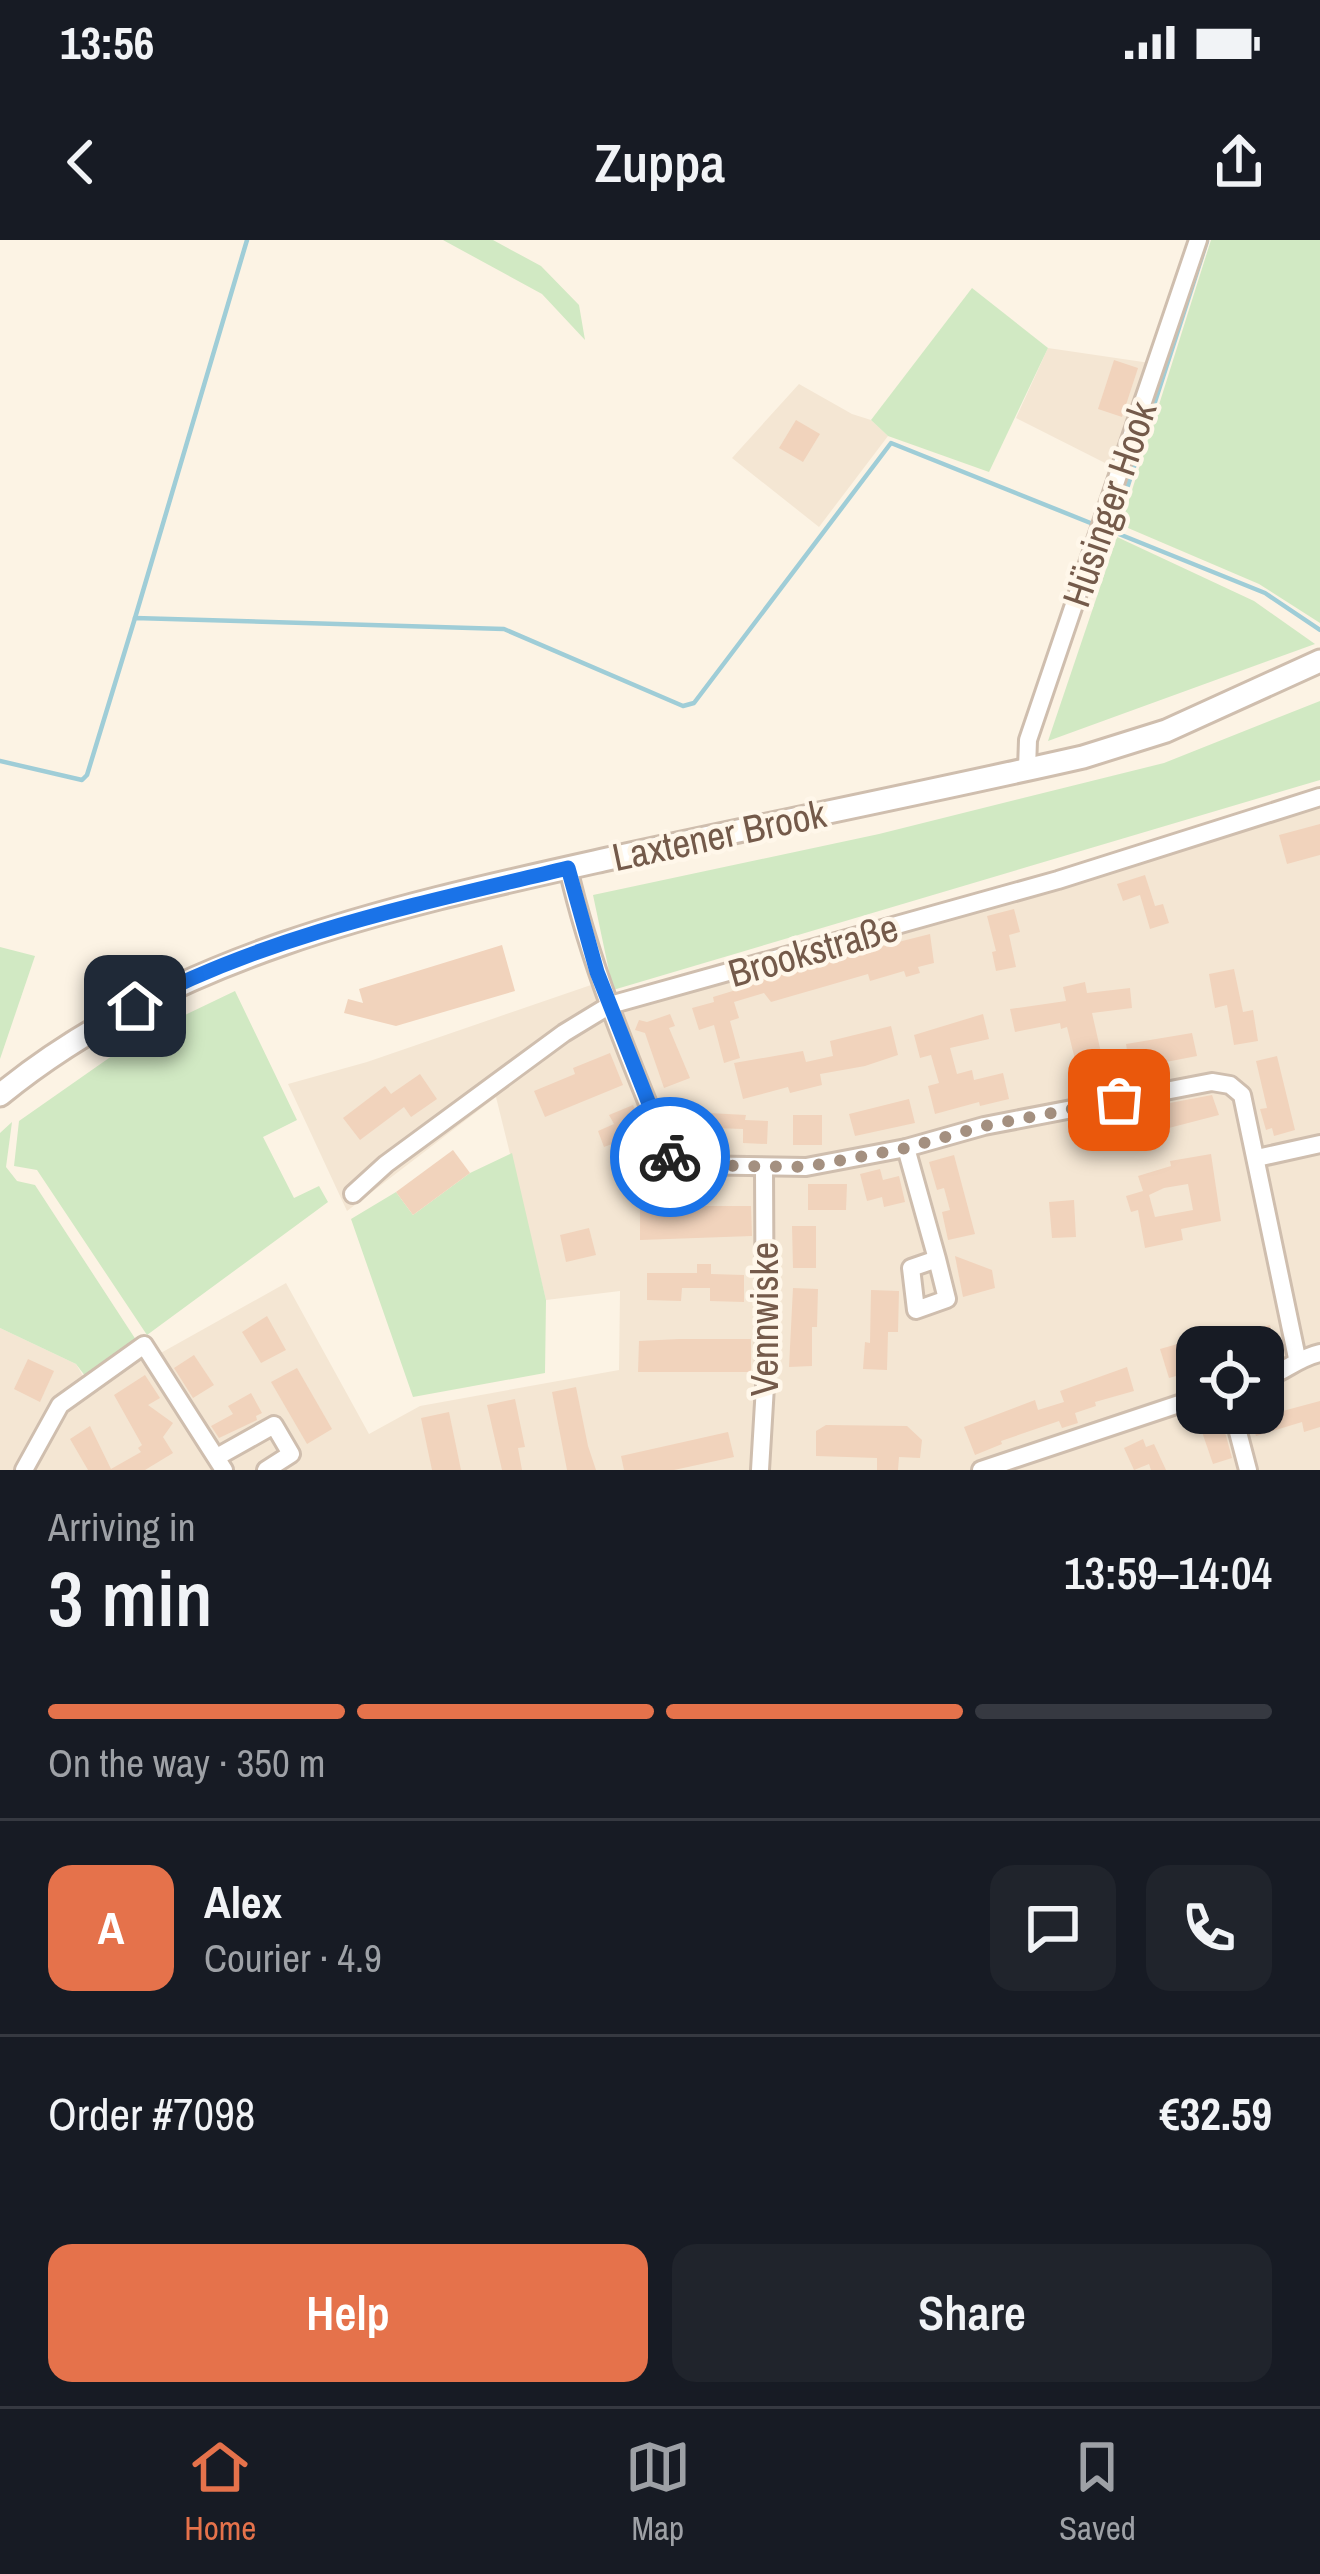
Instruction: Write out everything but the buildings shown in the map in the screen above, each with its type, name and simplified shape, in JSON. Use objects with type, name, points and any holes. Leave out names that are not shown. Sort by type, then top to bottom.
[{"type":"street","name":"Hüsinger Hook","points":[[1028,770],[1028,740],[1198,240]]},
{"type":"street","name":"Laxtener Brook","points":[[0,1095],[37,1065],[108,1021],[250,953],[568,868],[1028,770],[1166,731],[1320,661]]},
{"type":"street","name":"Brookstraße","points":[[352,1194],[386,1163],[564,1033],[610,1005],[1058,880],[1320,797]]},
{"type":"street","points":[[568,868],[610,1005],[671,1160],[684,1165],[806,1167],[906,1148],[984,1126],[1212,1082],[1231,1084],[1242,1095],[1297,1358]]},
{"type":"street","points":[[1257,1158],[1320,1144]]},
{"type":"street","points":[[906,1148],[938,1259]]},
{"type":"street","name":"Vennwiske","points":[[760,1470],[765,1386],[764,1167]]},
{"type":"street","points":[[24,1470],[60,1405],[144,1345],[220,1464],[274,1425],[291,1454],[266,1470]]},
{"type":"street","points":[[1284,1371],[1297,1358],[1320,1353]]},
{"type":"street","points":[[981,1470],[1176,1405]]},
{"type":"street","points":[[1239,1434],[1248,1470]]},
{"type":"shaded area","points":[[1048,348],[1150,363],[1111,466],[1016,418]]},
{"type":"shaded area","points":[[799,384],[871,420],[888,436],[819,527],[732,458]]},
{"type":"shaded area","points":[[1320,807],[1320,1470],[0,1470],[0,1328],[76,1364],[93,1393],[140,1360],[286,1283],[369,1434],[420,1406],[619,1370],[620,1291],[546,1300],[496,1097],[347,1211],[288,1084],[367,1062],[591,985],[611,1005],[976,903],[1095,879]]},
{"type":"green space","points":[[443,240],[493,240],[541,266],[579,305],[585,340],[542,294]]},
{"type":"green space","points":[[1211,240],[1320,240],[1320,623],[1259,584],[1121,525]]},
{"type":"green space","points":[[972,288],[1048,348],[989,472],[888,436],[871,420]]},
{"type":"green space","points":[[1117,537],[1254,601],[1315,644],[1048,741]]},
{"type":"green space","points":[[1320,701],[1320,780],[613,990],[593,895],[879,834],[1164,763]]},
{"type":"green space","points":[[0,947],[35,956],[0,1059]]},
{"type":"green space","points":[[235,991],[297,1120],[263,1137],[294,1198],[319,1186],[328,1202],[147,1335],[37,1170],[14,1166],[19,1121],[139,1037]]},
{"type":"green space","points":[[12,1122],[6,1167],[17,1181],[35,1185],[138,1343],[89,1381],[76,1364],[0,1328],[0,1133]]},
{"type":"green space","points":[[512,1153],[546,1300],[545,1373],[413,1397],[351,1219],[396,1192],[413,1215],[470,1173]]},
{"type":"waterway","points":[[135,618],[247,240]]},
{"type":"waterway","points":[[1121,507],[1207,241]]},
{"type":"waterway","points":[[0,761],[82,780],[87,775],[135,618],[504,629],[683,706],[694,703],[891,443],[1093,524]]},
{"type":"waterway","points":[[1104,528],[1265,593],[1320,630]]},
{"type":"way so far","points":[[670,1157],[684,1165],[806,1167],[1119,1100]]},
{"type":"route","points":[[135,1006],[250,953],[568,868],[597,972],[670,1157]]}]
